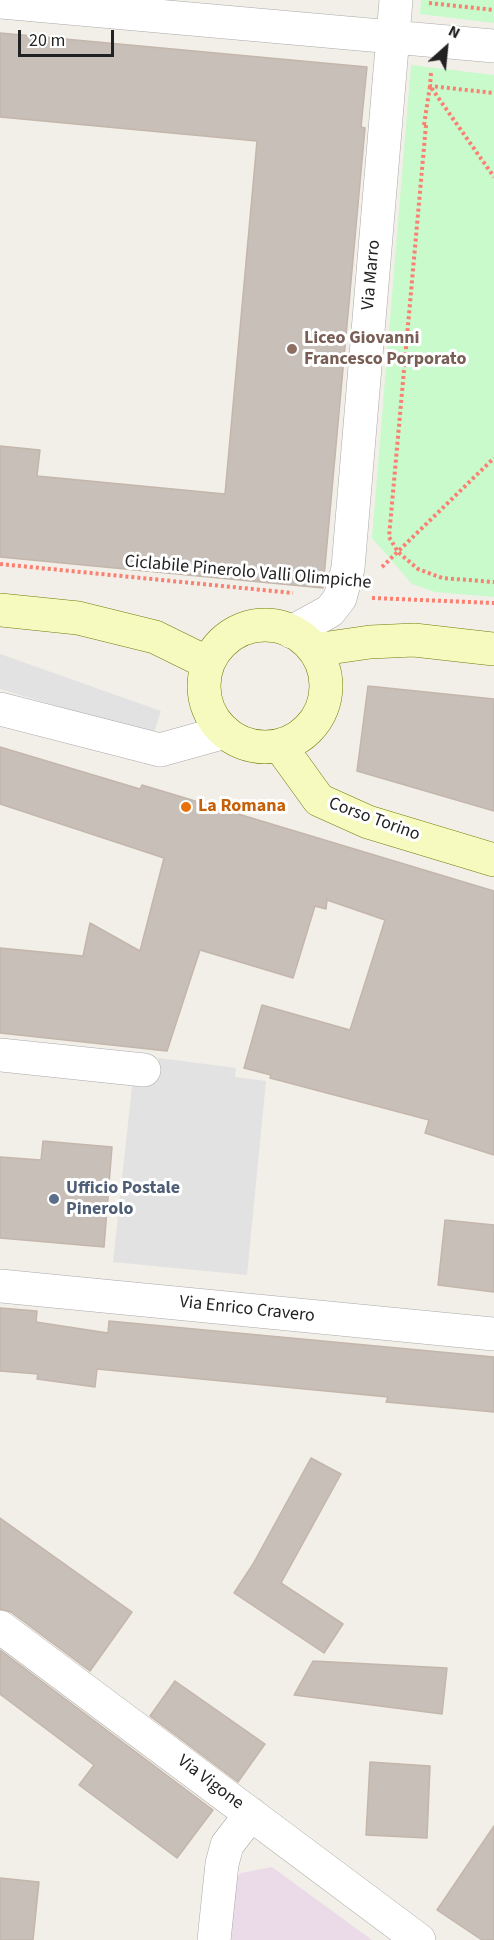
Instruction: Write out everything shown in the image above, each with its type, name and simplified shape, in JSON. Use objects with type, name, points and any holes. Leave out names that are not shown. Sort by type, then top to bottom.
[{"type":"main road","points":[[0,610],[78,618],[155,637],[208,663]]},
{"type":"main road","points":[[304,641],[324,668],[326,688],[323,707],[313,724],[298,738],[280,746],[260,747],[242,743],[225,732],[213,718],[206,700],[204,682],[208,663],[219,646],[234,633],[273,626],[304,641],[414,640],[494,649]]},
{"type":"main road","name":"Corso Torino","points":[[280,746],[318,800],[369,822],[494,860]]},
{"type":"street","name":"Via Marro","points":[[356,598],[350,554],[396,0]]},
{"type":"street","points":[[0,2],[494,46]]},
{"type":"street","points":[[304,641],[330,611],[356,598]]},
{"type":"street","points":[[0,709],[160,750],[225,732]]},
{"type":"street","points":[[0,1055],[144,1070]]},
{"type":"street","name":"Via Enrico Cravero","points":[[0,1286],[494,1334]]},
{"type":"street","name":"Via Vigone","points":[[0,1627],[419,1940]]},
{"type":"street","points":[[214,1940],[222,1864],[227,1845],[251,1814]]},
{"type":"path","points":[[434,2],[439,0]]},
{"type":"path","points":[[434,2],[494,10]]},
{"type":"path","points":[[494,177],[430,86],[390,537],[398,552],[418,569],[442,578],[494,582]]},
{"type":"path","points":[[385,122],[426,125]]},
{"type":"path","points":[[374,574],[494,458]]},
{"type":"path","name":"Ciclabile Pinerolo Valli Olimpiche","points":[[0,564],[356,598],[494,603]]},
{"type":"path","points":[[370,642],[356,598],[373,586]]},
{"type":"shaded area","points":[[0,654],[161,711],[153,735],[0,689]]},
{"type":"shaded area","points":[[159,1058],[236,1068],[235,1077],[266,1081],[247,1275],[113,1262],[133,1077],[157,1070]]},
{"type":"shaded area","points":[[272,1867],[372,1940],[214,1940],[219,1892],[241,1873]]},
{"type":"green space","points":[[421,0],[494,0],[494,23],[420,14]]},
{"type":"green space","points":[[411,65],[494,75],[494,597],[435,592],[412,584],[372,538]]},
{"type":"building","name":"Liceo Giovanni Francesco Porporato","points":[[0,33],[367,67],[361,127],[365,128],[323,588],[0,557],[0,446],[40,450],[37,476],[225,494],[257,141],[0,117]]},
{"type":"building","points":[[368,686],[494,699],[494,811],[357,771]]},
{"type":"building","points":[[0,747],[140,789],[142,785],[494,891],[494,1155],[425,1133],[429,1120],[270,1078],[271,1075],[244,1068],[262,1005],[350,1030],[385,920],[327,900],[326,909],[315,906],[293,978],[200,950],[167,1051],[0,1033],[0,948],[83,956],[90,923],[140,951],[164,858],[0,804]]},
{"type":"building","name":"Ufficio Postale Pinerolo","points":[[43,1141],[112,1147],[104,1247],[0,1238],[0,1157],[41,1160]]},
{"type":"building","points":[[445,1220],[494,1225],[494,1292],[438,1285]]},
{"type":"building","points":[[0,1308],[37,1311],[36,1322],[108,1333],[109,1321],[494,1357],[494,1412],[386,1402],[388,1397],[97,1369],[95,1387],[37,1379],[38,1374],[0,1371]]},
{"type":"building","points":[[311,1458],[341,1474],[281,1583],[343,1624],[324,1653],[234,1593],[253,1564]]},
{"type":"building","points":[[0,1518],[132,1612],[90,1671],[11,1612],[0,1609]]},
{"type":"building","points":[[0,1650],[213,1810],[177,1858],[79,1785],[94,1765],[0,1694]]},
{"type":"building","points":[[313,1661],[447,1668],[442,1714],[294,1695]]},
{"type":"building","points":[[175,1681],[265,1744],[238,1782],[150,1716]]},
{"type":"building","points":[[370,1762],[430,1766],[427,1838],[366,1835]]},
{"type":"building","points":[[494,1826],[494,1940],[482,1940],[437,1910]]},
{"type":"building","points":[[0,1878],[39,1882],[33,1940],[0,1940]]},
{"type":"place","name":"Liceo Giovanni Francesco Porporato","points":[[292,349]]},
{"type":"place","name":"La Romana","points":[[186,807]]},
{"type":"place","name":"Ufficio Postale Pinerolo","points":[[54,1199]]}]
